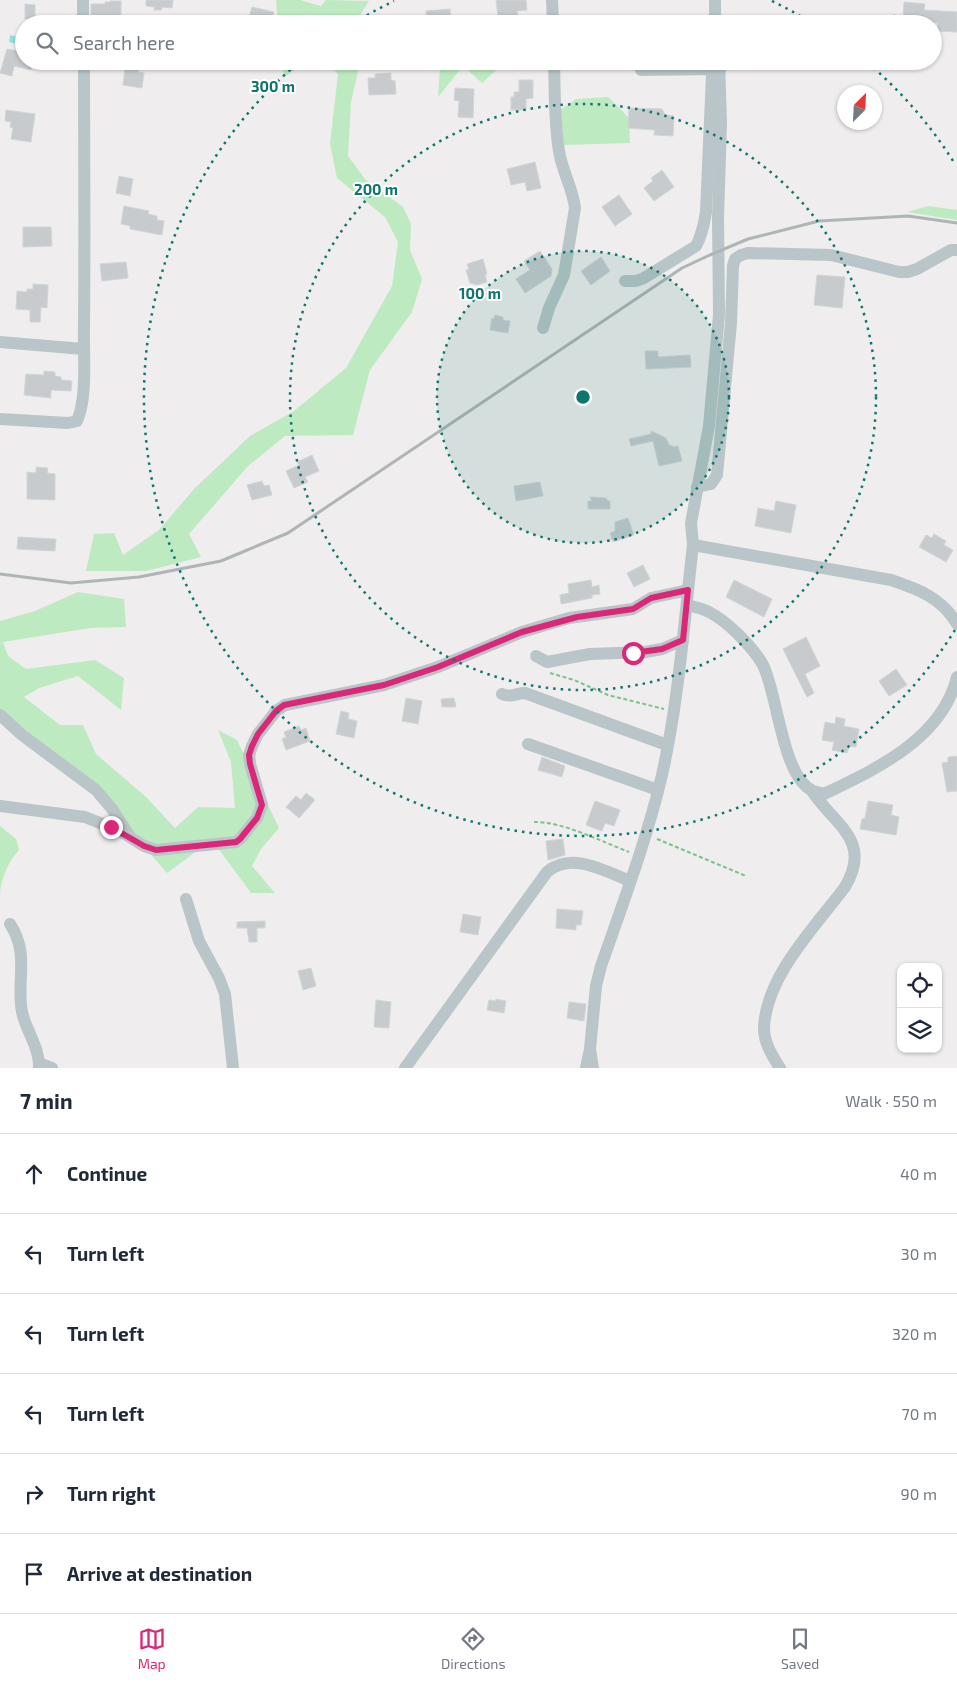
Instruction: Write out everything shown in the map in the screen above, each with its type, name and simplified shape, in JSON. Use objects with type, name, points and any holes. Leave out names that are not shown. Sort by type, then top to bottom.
[{"type":"street","points":[[83,0],[83,15]]},
{"type":"street","points":[[552,0],[553,15]]},
{"type":"street","points":[[715,0],[715,15]]},
{"type":"street","points":[[0,419],[68,423],[77,421],[81,412],[84,348],[84,70]]},
{"type":"street","points":[[544,328],[549,308],[564,275],[574,208],[574,201],[561,164],[559,151],[554,70]]},
{"type":"street","points":[[625,281],[636,281],[644,278],[696,246],[700,239],[706,212],[717,70]]},
{"type":"street","points":[[586,1068],[590,1050],[596,986],[601,966],[630,882],[658,790],[674,708],[683,640],[693,546],[691,523],[709,426],[719,315],[718,217],[721,123],[717,70]]},
{"type":"street","points":[[697,487],[712,484],[717,475],[735,259],[741,255],[754,253],[831,255],[899,272],[908,272],[918,269],[951,250],[957,250]]},
{"type":"street","points":[[0,342],[84,348]]},
{"type":"street","points":[[693,546],[891,580],[920,590],[934,599],[951,613],[957,624]]},
{"type":"street","points":[[0,806],[85,817],[120,831],[144,846],[156,850],[232,843],[240,839],[257,818],[262,805],[250,764],[249,755],[252,746],[258,734],[276,711],[284,705],[384,685],[438,667],[522,632],[577,617],[633,609],[651,598],[688,590]]},
{"type":"street","points":[[687,605],[708,611],[714,615],[735,632],[762,664],[770,682],[790,760],[801,779],[812,790],[820,804],[842,826],[853,846],[854,866],[852,875],[782,971],[771,995],[764,1028],[765,1036],[780,1068]]},
{"type":"street","points":[[536,656],[547,662],[579,655],[645,652],[662,649],[683,640]]},
{"type":"street","points":[[812,790],[824,794],[868,773],[915,743],[947,702],[957,677]]},
{"type":"street","points":[[502,694],[510,696],[525,693],[667,745]]},
{"type":"street","points":[[0,715],[22,735],[96,790],[108,804],[130,837]]},
{"type":"street","points":[[528,744],[658,790]]},
{"type":"street","points":[[405,1068],[552,867],[574,863],[589,865],[630,882]]},
{"type":"street","points":[[186,898],[199,941],[219,978],[224,994],[233,1068]]},
{"type":"street","points":[[10,924],[20,942],[22,956],[22,1013],[24,1023],[39,1056],[39,1066],[52,1068]]},
{"type":"street","points":[[590,1050],[593,1068]]},
{"type":"path","points":[[542,670],[564,676],[608,696],[660,708],[674,708]]},
{"type":"path","points":[[534,822],[566,828],[638,856]]},
{"type":"path","points":[[645,834],[746,876]]},
{"type":"green space","points":[[276,0],[300,0],[321,6],[326,0],[369,1],[360,15],[277,15]]},
{"type":"green space","points":[[283,70],[295,70],[284,77]]},
{"type":"green space","points":[[334,70],[357,70],[358,72],[351,102],[348,156],[365,179],[403,207],[411,224],[410,250],[422,279],[412,312],[370,370],[353,435],[285,436],[248,466],[189,534],[201,557],[146,571],[86,571],[94,534],[114,533],[123,555],[159,530],[194,489],[250,436],[294,411],[346,368],[392,286],[398,242],[385,217],[337,178],[330,144],[338,74]]},
{"type":"green space","points":[[440,70],[460,70],[438,97]]},
{"type":"green space","points":[[467,70],[496,70],[482,83]]},
{"type":"green space","points":[[608,97],[629,118],[630,143],[564,145],[559,111],[576,99]]},
{"type":"green space","points":[[928,206],[957,210],[957,220],[907,212]]},
{"type":"green space","points":[[78,592],[124,599],[126,627],[90,628],[3,642],[8,656],[26,669],[95,660],[124,678],[121,710],[78,676],[39,688],[24,697],[60,725],[83,725],[96,754],[146,797],[175,828],[198,807],[235,808],[231,762],[218,730],[237,740],[279,828],[261,849],[252,866],[275,893],[251,893],[212,840],[167,873],[128,828],[28,732],[0,710],[0,621],[35,611]]},
{"type":"green space","points":[[0,826],[16,839],[19,850],[6,870],[0,893]]},
{"type":"water","points":[[10,35],[15,36],[15,44],[9,42]]},
{"type":"building","points":[[146,0],[173,0],[172,8],[162,7],[162,10],[154,10],[155,7],[146,6]]},
{"type":"building","points":[[496,0],[526,0],[527,10],[517,11],[518,15],[498,15]]},
{"type":"building","points":[[121,1],[121,15],[91,15],[91,4]]},
{"type":"building","points":[[904,2],[925,4],[924,10],[957,12],[957,32],[942,31],[942,15],[903,15]]},
{"type":"building","points":[[25,4],[35,5],[35,15],[25,15]]},
{"type":"building","points":[[252,7],[274,12],[273,15],[250,15]]},
{"type":"building","points":[[450,9],[450,15],[426,15],[426,11]]},
{"type":"building","points":[[7,49],[15,50],[15,66],[12,76],[0,73]]},
{"type":"building","points":[[125,70],[139,70],[138,72],[144,73],[142,88],[123,85]]},
{"type":"building","points":[[391,73],[391,80],[395,81],[396,94],[369,95],[368,78],[375,78],[375,74]]},
{"type":"building","points":[[519,80],[533,80],[533,98],[526,99],[526,110],[511,110],[511,97],[514,97],[514,92],[519,92]]},
{"type":"building","points":[[455,88],[474,89],[473,118],[458,117],[459,101],[454,100]]},
{"type":"building","points":[[629,108],[662,109],[665,115],[674,116],[673,136],[654,135],[655,130],[628,128]]},
{"type":"building","points":[[6,110],[35,114],[31,142],[11,139],[13,128],[10,127],[11,122],[5,121]]},
{"type":"building","points":[[535,162],[541,188],[527,191],[525,182],[511,185],[507,169]]},
{"type":"building","points":[[662,170],[674,187],[654,201],[644,188],[653,181],[651,178]]},
{"type":"building","points":[[119,176],[133,179],[130,196],[116,193]]},
{"type":"building","points":[[619,195],[632,214],[615,226],[602,207]]},
{"type":"building","points":[[124,206],[149,211],[148,214],[157,216],[157,220],[164,221],[162,235],[130,229],[130,226],[121,224]]},
{"type":"building","points":[[23,227],[51,227],[52,246],[23,247]]},
{"type":"building","points":[[540,251],[552,269],[551,276],[525,293],[516,279],[530,270],[524,261]]},
{"type":"building","points":[[601,257],[610,271],[591,285],[581,271]]},
{"type":"building","points":[[483,259],[487,282],[477,285],[470,283],[466,270],[469,269],[467,264]]},
{"type":"building","points":[[126,262],[128,278],[102,281],[100,264]]},
{"type":"building","points":[[817,275],[845,277],[842,308],[814,305]]},
{"type":"building","points":[[33,284],[48,285],[47,308],[41,307],[40,322],[30,322],[30,310],[16,309],[17,291],[27,292],[27,289],[33,289]]},
{"type":"building","points":[[495,315],[503,317],[503,320],[510,321],[508,333],[490,330],[492,318],[494,319]]},
{"type":"building","points":[[645,351],[658,351],[658,357],[690,355],[691,367],[646,369]]},
{"type":"building","points":[[44,371],[55,372],[55,376],[61,377],[61,380],[72,381],[71,391],[51,390],[51,398],[24,395],[26,374],[44,375]]},
{"type":"building","points":[[651,431],[666,438],[669,445],[678,446],[682,461],[659,466],[653,441],[631,446],[629,439],[651,434]]},
{"type":"building","points":[[312,455],[319,471],[305,477],[308,482],[294,488],[286,471],[299,465],[297,462]]},
{"type":"building","points":[[36,467],[48,468],[47,473],[55,474],[55,500],[27,499],[27,472],[36,473]]},
{"type":"building","points":[[262,481],[264,486],[269,485],[272,495],[252,500],[247,485]]},
{"type":"building","points":[[540,482],[543,496],[516,501],[514,486]]},
{"type":"building","points":[[590,497],[606,498],[610,501],[610,509],[588,509],[588,501],[592,501]]},
{"type":"building","points":[[776,501],[796,505],[791,533],[755,526],[758,508],[774,511]]},
{"type":"building","points":[[628,518],[634,535],[613,542],[610,533],[615,531],[615,522]]},
{"type":"building","points":[[934,534],[946,541],[944,545],[953,550],[946,562],[919,547],[926,535],[932,538]]},
{"type":"building","points":[[18,537],[56,539],[55,551],[17,549]]},
{"type":"building","points":[[643,565],[650,579],[634,587],[627,573]]},
{"type":"building","points":[[591,580],[592,587],[599,585],[600,594],[592,595],[592,598],[561,604],[560,595],[569,593],[568,584]]},
{"type":"building","points":[[734,580],[772,599],[764,617],[726,597]]},
{"type":"building","points":[[806,637],[820,666],[805,674],[814,693],[807,697],[783,649]]},
{"type":"building","points":[[896,669],[907,685],[889,696],[879,681]]},
{"type":"building","points":[[406,698],[422,701],[418,724],[402,721]]},
{"type":"building","points":[[454,698],[456,707],[442,707],[441,699]]},
{"type":"building","points":[[341,711],[349,713],[348,719],[357,721],[354,738],[336,734]]},
{"type":"building","points":[[836,717],[845,719],[844,726],[859,729],[856,747],[849,746],[847,753],[832,750],[834,742],[822,740],[825,722],[835,724]]},
{"type":"building","points":[[299,726],[301,730],[306,728],[310,741],[286,750],[282,739],[286,737],[284,732]]},
{"type":"building","points":[[957,756],[957,791],[947,792],[942,763],[948,762],[948,757]]},
{"type":"building","points":[[542,757],[565,766],[562,777],[538,770]]},
{"type":"building","points":[[306,793],[315,800],[299,818],[286,807],[296,796],[301,800]]},
{"type":"building","points":[[595,801],[620,810],[614,826],[605,823],[602,831],[586,825]]},
{"type":"building","points":[[868,801],[893,805],[891,815],[899,817],[896,835],[860,829],[862,819],[865,818]]},
{"type":"building","points":[[563,839],[565,855],[548,860],[546,841]]},
{"type":"building","points":[[557,909],[583,911],[581,925],[576,925],[576,930],[556,928]]},
{"type":"building","points":[[463,914],[481,917],[478,935],[460,932]]},
{"type":"building","points":[[265,921],[265,928],[257,928],[257,942],[249,942],[247,928],[237,928],[237,922]]},
{"type":"building","points":[[311,968],[316,986],[303,990],[298,971]]},
{"type":"building","points":[[496,999],[506,1001],[504,1013],[487,1010],[489,1000],[496,1001]]},
{"type":"building","points":[[376,1000],[391,1002],[389,1028],[374,1027]]},
{"type":"building","points":[[569,1002],[586,1004],[584,1021],[567,1018]]},
{"type":"railway","points":[[0,574],[71,583],[139,577],[221,561],[288,533],[682,268],[710,255],[748,239],[819,221],[908,216],[957,223]]},
{"type":"route","points":[[111,827],[144,846],[156,850],[236,842],[257,818],[262,805],[249,759],[252,746],[258,734],[276,711],[284,705],[384,685],[438,667],[522,632],[577,617],[633,609],[651,598],[688,590],[683,640],[662,649],[633,653]]}]
